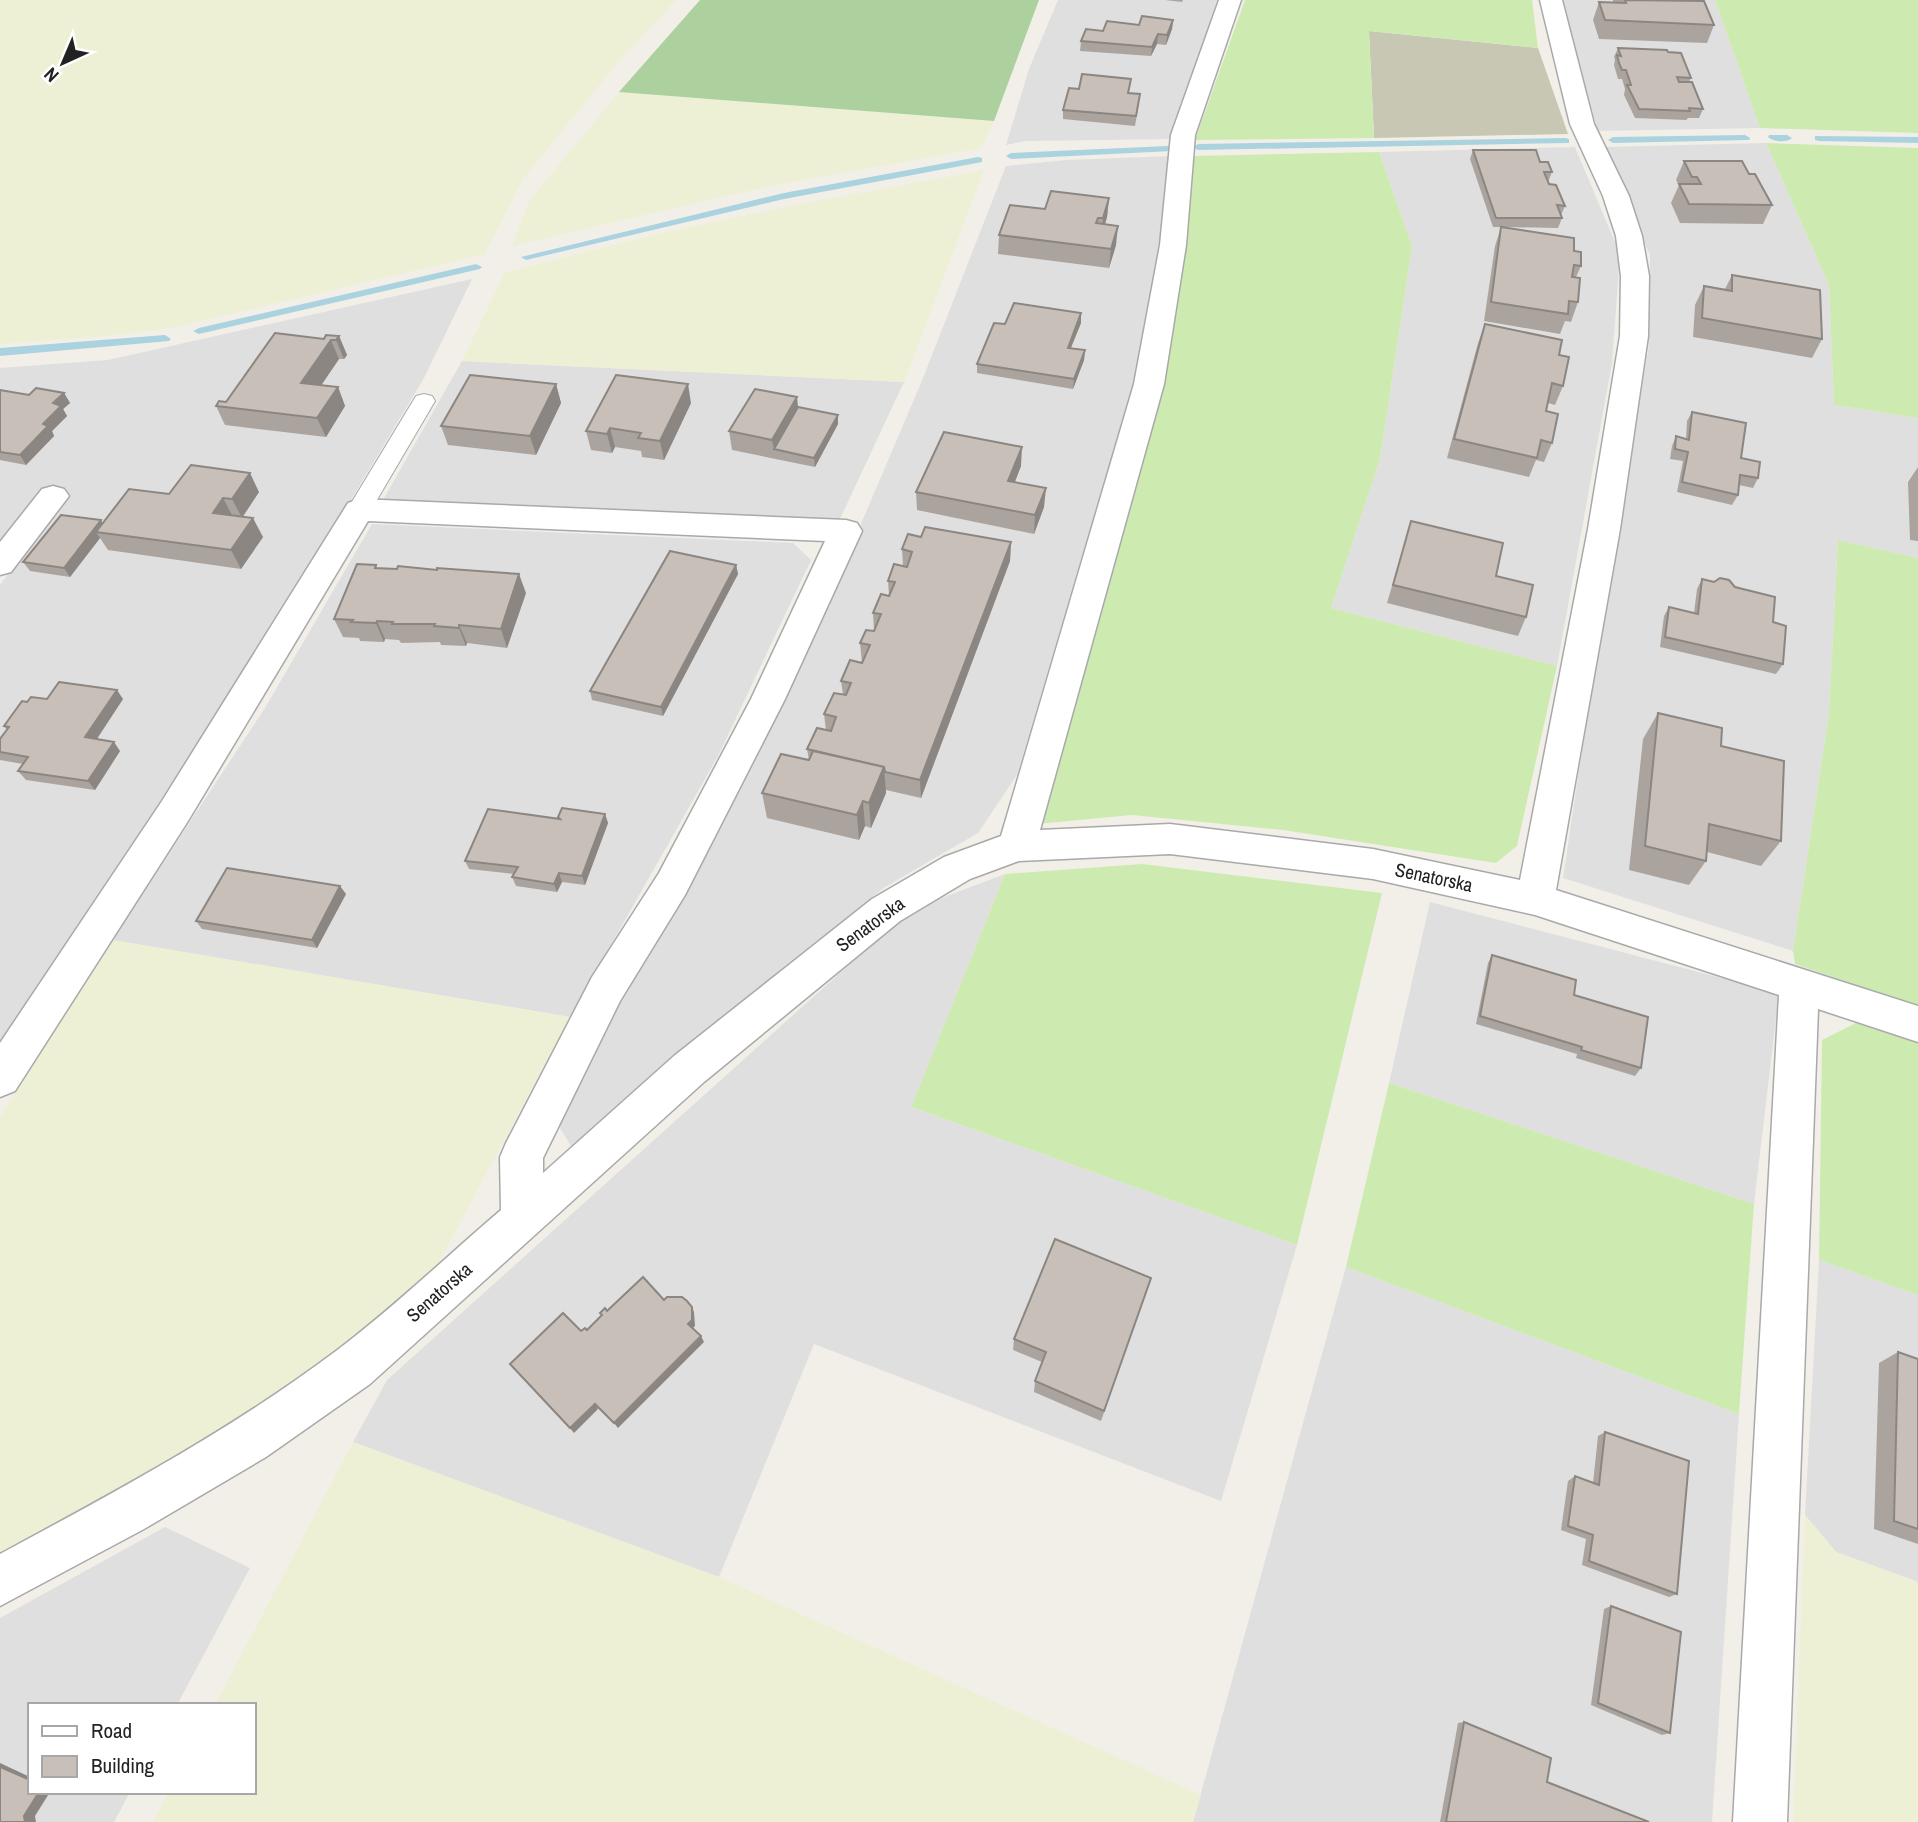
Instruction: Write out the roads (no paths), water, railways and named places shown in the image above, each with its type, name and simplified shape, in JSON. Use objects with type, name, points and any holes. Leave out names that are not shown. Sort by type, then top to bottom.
[{"type":"street","points":[[1017,846],[1149,384],[1173,245],[1183,135],[1230,0]]},
{"type":"street","points":[[1535,899],[1604,529],[1634,324],[1635,276],[1629,236],[1616,196],[1582,124],[1551,0]]},
{"type":"street","points":[[0,564],[53,496]]},
{"type":"street","points":[[0,1078],[175,811],[359,510],[846,531],[762,711],[671,884],[606,989],[521,1157],[523,1219]]},
{"type":"street","name":"Senatorska","points":[[0,1581],[127,1512],[248,1440],[353,1367],[689,1069],[886,910],[957,868],[1017,846],[1170,839],[1373,864],[1535,899],[1918,1024]]},
{"type":"street","points":[[1760,1822],[1799,986]]},
{"type":"lane","points":[[359,510],[424,401]]},
{"type":"waterway","points":[[1773,137],[1787,138]]},
{"type":"waterway","points":[[1613,140],[1745,138]]},
{"type":"waterway","points":[[1819,138],[1918,140]]},
{"type":"waterway","points":[[1198,147],[1565,141]]},
{"type":"waterway","points":[[1011,156],[1168,149]]},
{"type":"waterway","points":[[526,257],[784,196],[978,160]]},
{"type":"waterway","points":[[199,331],[476,267]]},
{"type":"waterway","points":[[0,352],[165,339]]}]
